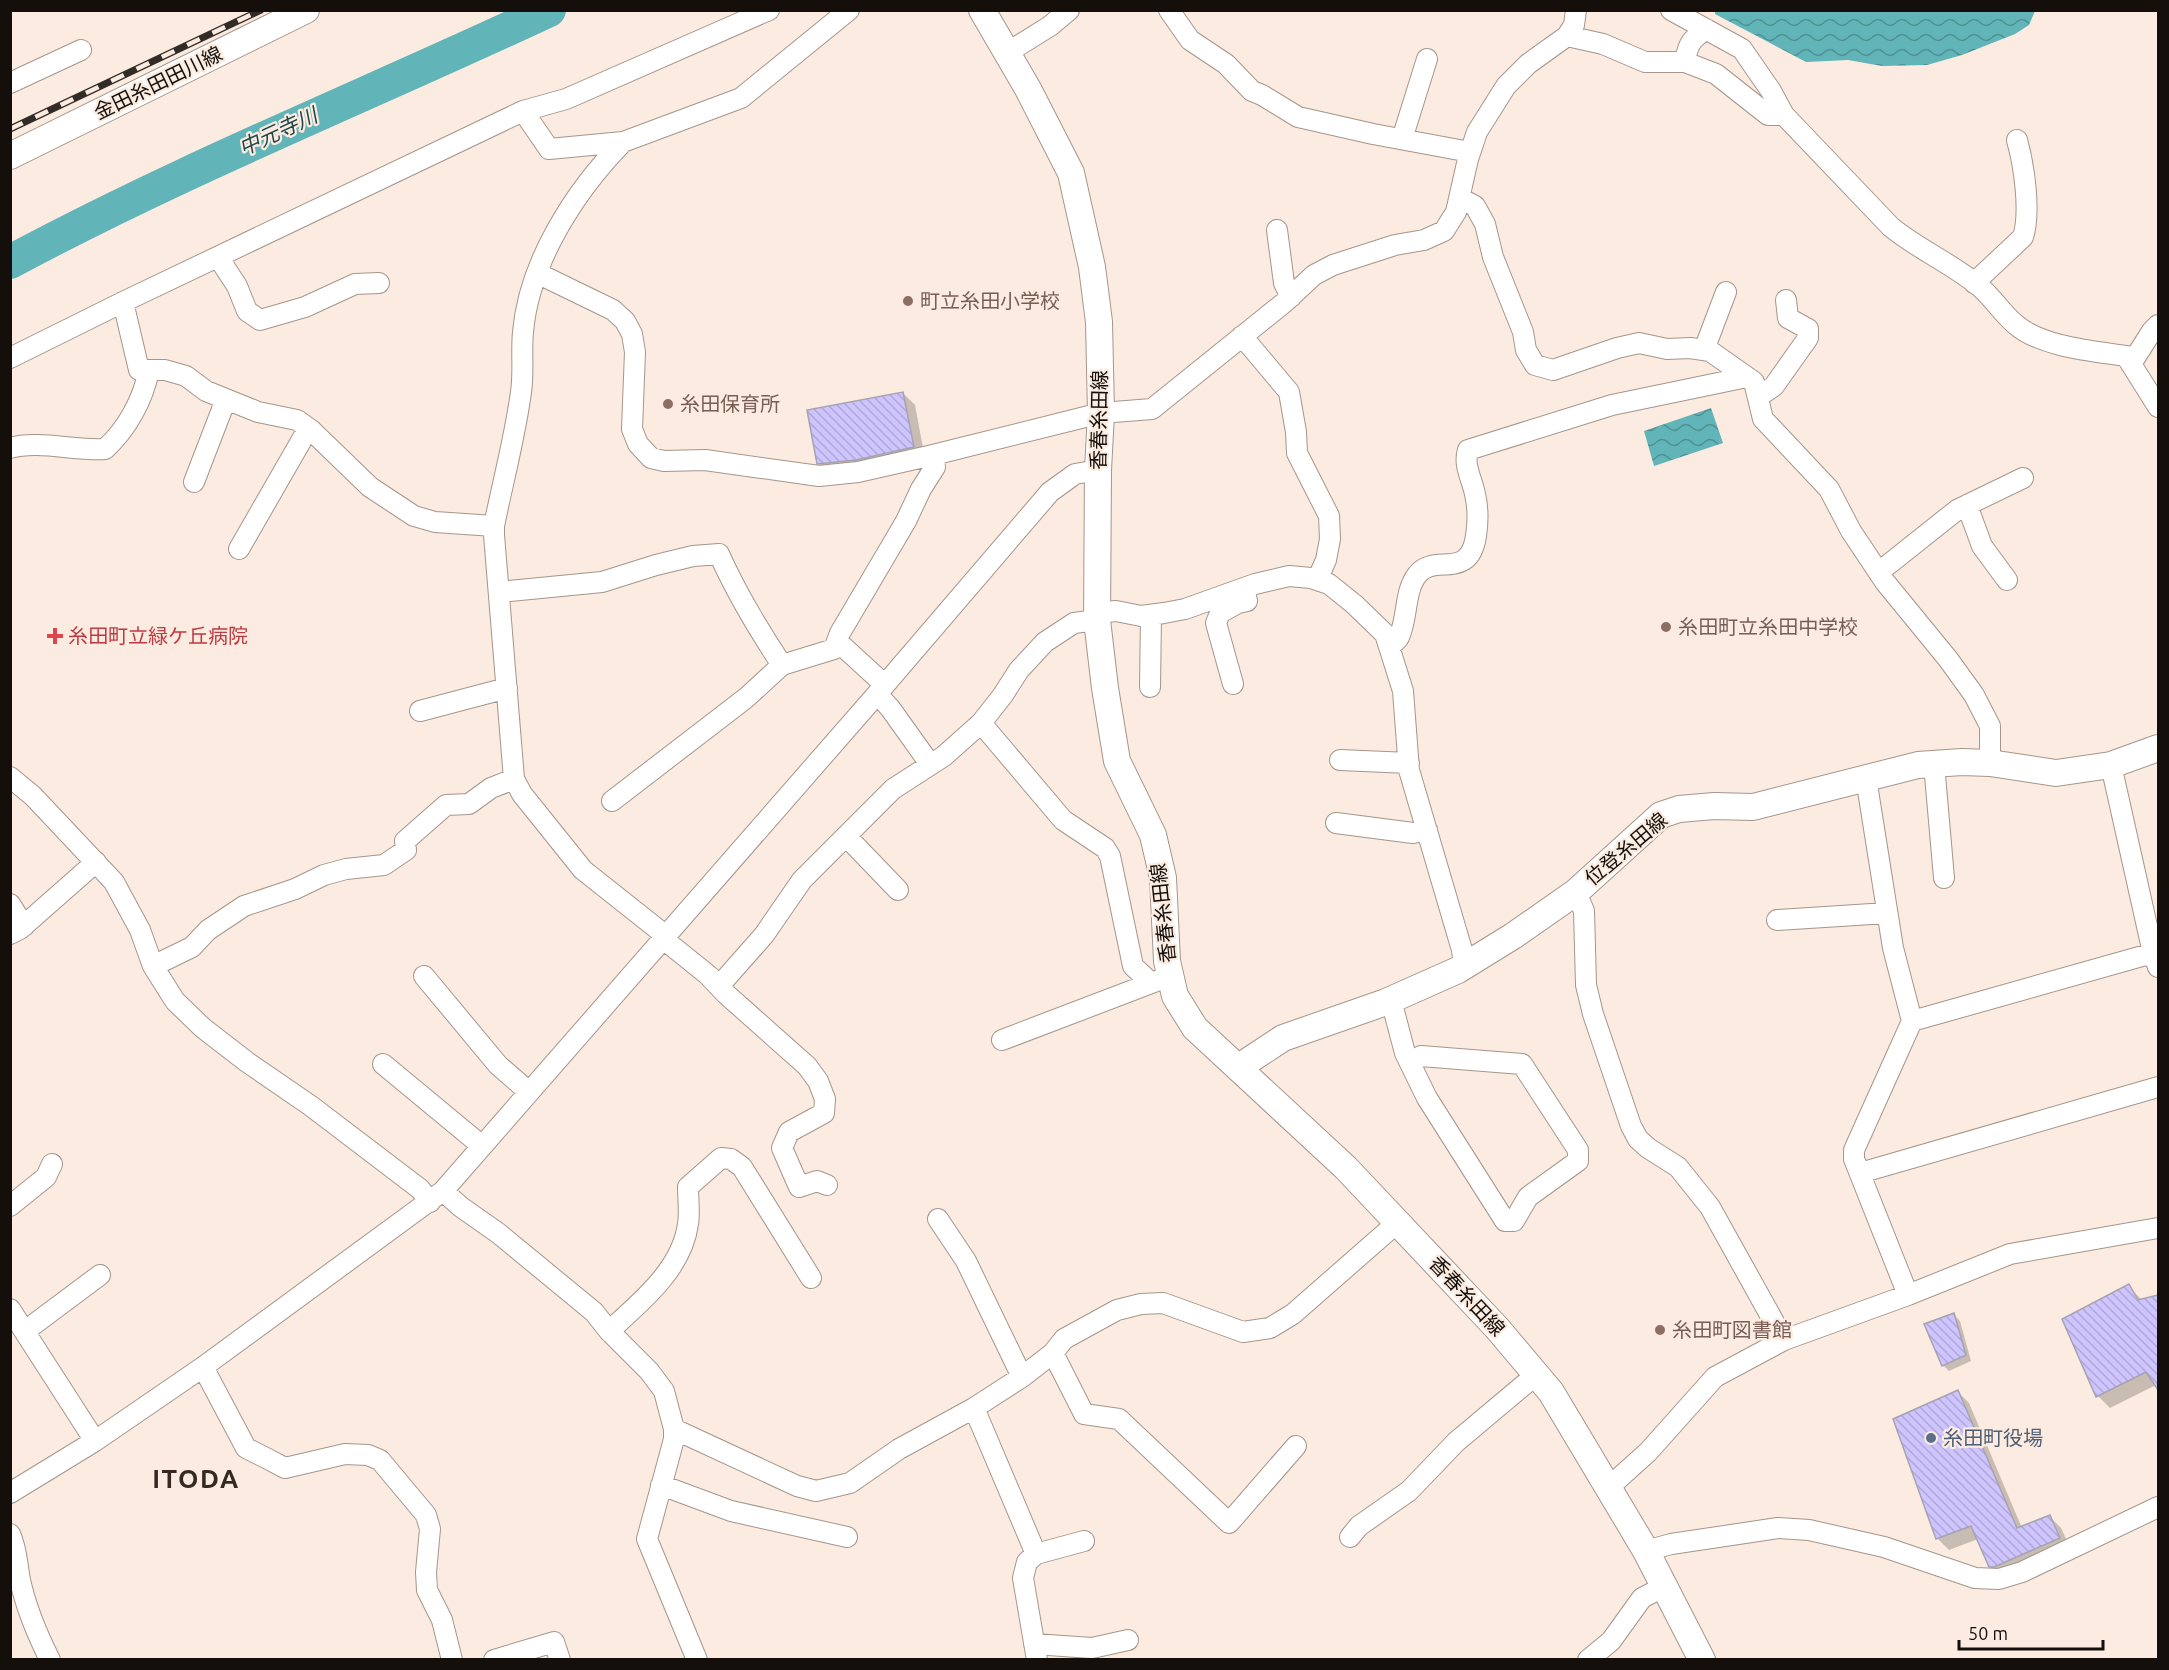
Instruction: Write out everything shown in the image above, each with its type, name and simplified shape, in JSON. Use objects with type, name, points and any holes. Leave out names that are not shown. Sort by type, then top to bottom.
[{"type":"main road","name":"金田糸田田川線","points":[[10,156],[306,10]]},
{"type":"main road","name":"香春糸田線","points":[[982,10],[1005,54],[1028,90],[1071,173],[1092,267],[1099,322],[1101,413],[1098,470],[1097,616],[1105,688],[1117,761],[1153,835],[1163,878],[1167,961],[1161,979],[1175,996],[1195,1028],[1346,1168],[1497,1328],[1537,1374],[1551,1392],[1646,1551],[1702,1659]]},
{"type":"main road","name":"位登糸田線","points":[[1239,1067],[1283,1038],[1391,1000],[1464,966],[1513,936],[1576,892],[1661,815],[1679,808],[1753,807],[1918,765],[1990,763],[2056,773],[2110,765],[2158,748]]},
{"type":"street","points":[[10,358],[523,111],[566,99],[769,10]]},
{"type":"street","points":[[523,111],[549,148],[623,142],[741,98],[849,10]]},
{"type":"street","points":[[1005,54],[1050,27],[1069,10]]},
{"type":"street","points":[[1169,10],[1190,40],[1227,64],[1252,91],[1298,117],[1470,152]]},
{"type":"street","points":[[537,273],[612,310],[625,321],[632,334],[635,352],[632,429],[638,444],[651,458],[664,461],[705,460],[819,476],[858,472],[1101,413],[1152,409],[1291,297],[1314,275],[1333,264],[1395,245],[1424,240],[1444,231],[1456,212],[1477,132],[1506,86],[1528,64],[1567,36],[1574,25],[1576,10]]},
{"type":"street","points":[[1671,10],[1742,49],[1771,91],[1784,115],[1891,227],[1910,242],[1974,283],[2017,325],[2038,337],[2075,348],[2126,356],[2158,407]]},
{"type":"street","points":[[1685,62],[1688,46],[1706,29]]},
{"type":"street","points":[[1567,36],[1603,44],[1645,62],[1685,62],[1716,75],[1768,116],[1784,115]]},
{"type":"street","points":[[10,83],[81,50]]},
{"type":"street","points":[[1402,139],[1427,59]]},
{"type":"street","points":[[1974,283],[2023,237],[2026,227],[2024,165],[2017,140]]},
{"type":"street","points":[[623,142],[582,189],[560,224],[537,273],[523,332],[522,389],[514,439],[494,526],[514,779],[522,794],[583,870],[708,975],[807,1066],[818,1081],[825,1099],[824,1113],[789,1132],[782,1148],[799,1187],[818,1181],[827,1185]]},
{"type":"street","points":[[1460,198],[1475,206],[1485,224],[1493,257],[1522,332],[1526,350],[1535,365],[1553,370],[1617,348],[1639,343],[1666,349],[1690,348],[1710,351],[1754,382],[1763,419],[1829,489],[1851,531],[1879,572],[1974,695],[1990,726],[1990,763]]},
{"type":"street","points":[[1277,230],[1284,283],[1291,297]]},
{"type":"street","points":[[218,257],[237,286],[247,311],[261,320],[305,307],[356,285],[379,283]]},
{"type":"street","points":[[1704,350],[1726,292]]},
{"type":"street","points":[[1758,397],[1774,386],[1808,338],[1808,329],[1788,318],[1786,300]]},
{"type":"street","points":[[123,302],[139,370],[165,370],[186,376],[206,391],[258,412],[297,420],[370,487],[414,516],[435,522],[494,526]]},
{"type":"street","points":[[2131,364],[2158,325]]},
{"type":"street","points":[[1242,336],[1289,392],[1297,453],[1329,516],[1330,539],[1326,560],[1317,580]]},
{"type":"street","points":[[10,448],[49,446],[105,449],[123,430],[146,386],[149,370]]},
{"type":"street","points":[[1389,646],[1398,639],[1413,582],[1418,573],[1432,566],[1457,564],[1469,556],[1476,539],[1478,522],[1476,496],[1465,459],[1468,450],[1612,405],[1747,377]]},
{"type":"street","points":[[194,482],[226,399]]},
{"type":"street","points":[[239,549],[308,429]]},
{"type":"street","points":[[612,801],[746,698],[782,665],[834,649],[935,467],[933,455]]},
{"type":"street","points":[[10,1493],[95,1441],[203,1368],[436,1196],[881,689],[1050,492],[1075,474],[1098,470]]},
{"type":"street","points":[[1879,572],[1957,510],[2022,478]]},
{"type":"street","points":[[1967,505],[1982,546],[2007,580]]},
{"type":"street","points":[[499,592],[602,582],[693,556],[719,554],[736,592],[782,665]]},
{"type":"street","points":[[719,986],[764,935],[801,880],[893,789],[944,756],[981,723],[1019,670],[1045,642],[1074,623],[1097,616],[1116,611],[1140,616],[1185,609],[1244,588],[1288,576],[1329,584],[1354,604],[1384,634],[1403,691],[1409,770],[1462,950],[1464,966]]},
{"type":"street","points":[[1233,684],[1216,623],[1221,613],[1238,603],[1247,601],[1244,588]]},
{"type":"street","points":[[1150,687],[1151,615]]},
{"type":"street","points":[[837,641],[881,689],[890,708],[930,764]]},
{"type":"street","points":[[420,711],[507,688]]},
{"type":"street","points":[[981,723],[1063,820],[1105,848],[1110,856],[1133,966],[1161,979]]},
{"type":"street","points":[[1340,760],[1409,763]]},
{"type":"street","points":[[1934,764],[1944,878]]},
{"type":"street","points":[[1912,1022],[2156,960],[2110,765]]},
{"type":"street","points":[[10,777],[33,796],[114,882],[140,930],[153,966],[175,1001],[203,1028],[420,1189],[461,1207],[498,1233],[594,1312],[649,1371],[664,1391],[674,1429],[674,1439],[647,1539],[697,1659]]},
{"type":"street","points":[[1866,778],[1893,948],[1912,1022],[1854,1150],[1854,1159],[1908,1295]]},
{"type":"street","points":[[153,966],[192,948],[208,930],[244,906],[296,889],[324,875],[346,869],[384,865],[406,850],[405,841],[446,805],[469,804],[491,788],[514,779]]},
{"type":"street","points":[[1336,823],[1413,833],[1427,830]]},
{"type":"street","points":[[846,836],[898,890]]},
{"type":"street","points":[[10,904],[17,930],[96,862]]},
{"type":"street","points":[[1576,892],[1584,911],[1586,985],[1593,1014],[1631,1126],[1638,1139],[1678,1167],[1710,1207],[1784,1340]]},
{"type":"street","points":[[1777,920],[1887,913]]},
{"type":"street","points":[[424,976],[498,1065],[529,1092]]},
{"type":"street","points":[[1002,1040],[1161,979]]},
{"type":"street","points":[[1391,1000],[1405,1053],[1427,1098],[1505,1221],[1514,1221],[1528,1197],[1578,1161],[1578,1150],[1522,1064],[1421,1056],[1410,1063]]},
{"type":"street","points":[[383,1064],[482,1146]]},
{"type":"street","points":[[1860,1173],[2158,1087]]},
{"type":"street","points":[[609,1330],[671,1269],[682,1247],[688,1224],[688,1187],[721,1158],[731,1159],[742,1167],[810,1278]]},
{"type":"street","points":[[10,1206],[22,1199],[46,1177],[52,1164]]},
{"type":"street","points":[[938,1219],[966,1261],[1022,1377]]},
{"type":"street","points":[[674,1429],[797,1486],[816,1491],[850,1483],[899,1449],[974,1408],[1022,1377],[1053,1353],[1064,1339],[1118,1310],[1141,1304],[1163,1303],[1243,1332],[1270,1328],[1293,1314],[1398,1222]]},
{"type":"street","points":[[1608,1488],[1648,1452],[1715,1377],[1784,1340],[1908,1295],[2010,1254],[2158,1228]]},
{"type":"street","points":[[25,1331],[100,1275]]},
{"type":"street","points":[[10,1309],[95,1441]]},
{"type":"street","points":[[1053,1353],[1084,1414],[1119,1419],[1229,1523],[1296,1446]]},
{"type":"street","points":[[203,1368],[246,1448],[285,1468],[345,1454],[368,1455],[380,1460],[426,1515],[430,1529],[426,1572],[427,1590],[442,1620],[452,1659]]},
{"type":"street","points":[[1350,1537],[1359,1526],[1409,1491],[1456,1442],[1537,1374]]},
{"type":"street","points":[[974,1408],[1036,1554]]},
{"type":"street","points":[[662,1485],[731,1511],[848,1538]]},
{"type":"street","points":[[1646,1551],[1671,1544],[1778,1528],[1809,1530],[1884,1547],[1975,1578],[1999,1579],[2022,1572],[2158,1507]]},
{"type":"street","points":[[10,1534],[16,1545],[20,1580],[34,1628],[50,1659]]},
{"type":"street","points":[[1084,1541],[1036,1554],[1026,1562],[1023,1578],[1036,1652],[1092,1648],[1128,1640]]},
{"type":"street","points":[[1588,1659],[1611,1641],[1642,1598],[1665,1586]]},
{"type":"street","points":[[494,1659],[554,1642],[560,1659]]},
{"type":"water","points":[[1715,10],[2035,11],[2029,25],[2015,34],[1962,55],[1927,65],[1882,66],[1848,60],[1806,62],[1715,14]]},
{"type":"water","points":[[1711,408],[1723,443],[1654,466],[1644,431]]},
{"type":"building","points":[[903,392],[914,447],[856,460],[817,464],[807,410]]},
{"type":"building","points":[[2129,1284],[2138,1300],[2158,1295],[2158,1390],[2146,1372],[2096,1397],[2062,1319]]},
{"type":"building","points":[[1954,1313],[1966,1355],[1942,1366],[1924,1324]]},
{"type":"building","points":[[1958,1390],[2017,1528],[2050,1515],[2060,1538],[1994,1567],[1989,1567],[1971,1526],[1936,1539],[1893,1419]]},
{"type":"waterway","name":"中元寺川","points":[[10,262],[210,163],[549,10]]},
{"type":"railway","points":[[10,129],[261,10]]},
{"type":"place","name":"町立糸田小学校","points":[[908,301]]},
{"type":"place","name":"糸田保育所","points":[[668,404]]},
{"type":"place","name":"糸田町立糸田中学校","points":[[1666,627]]},
{"type":"place","name":"糸田町立緑ケ丘病院","points":[[55,636]]},
{"type":"place","name":"糸田町図書館","points":[[1660,1330]]},
{"type":"place","name":"糸田町役場","points":[[1931,1438]]},
{"type":"district","name":"ITODA","points":[[196,1479]]}]
